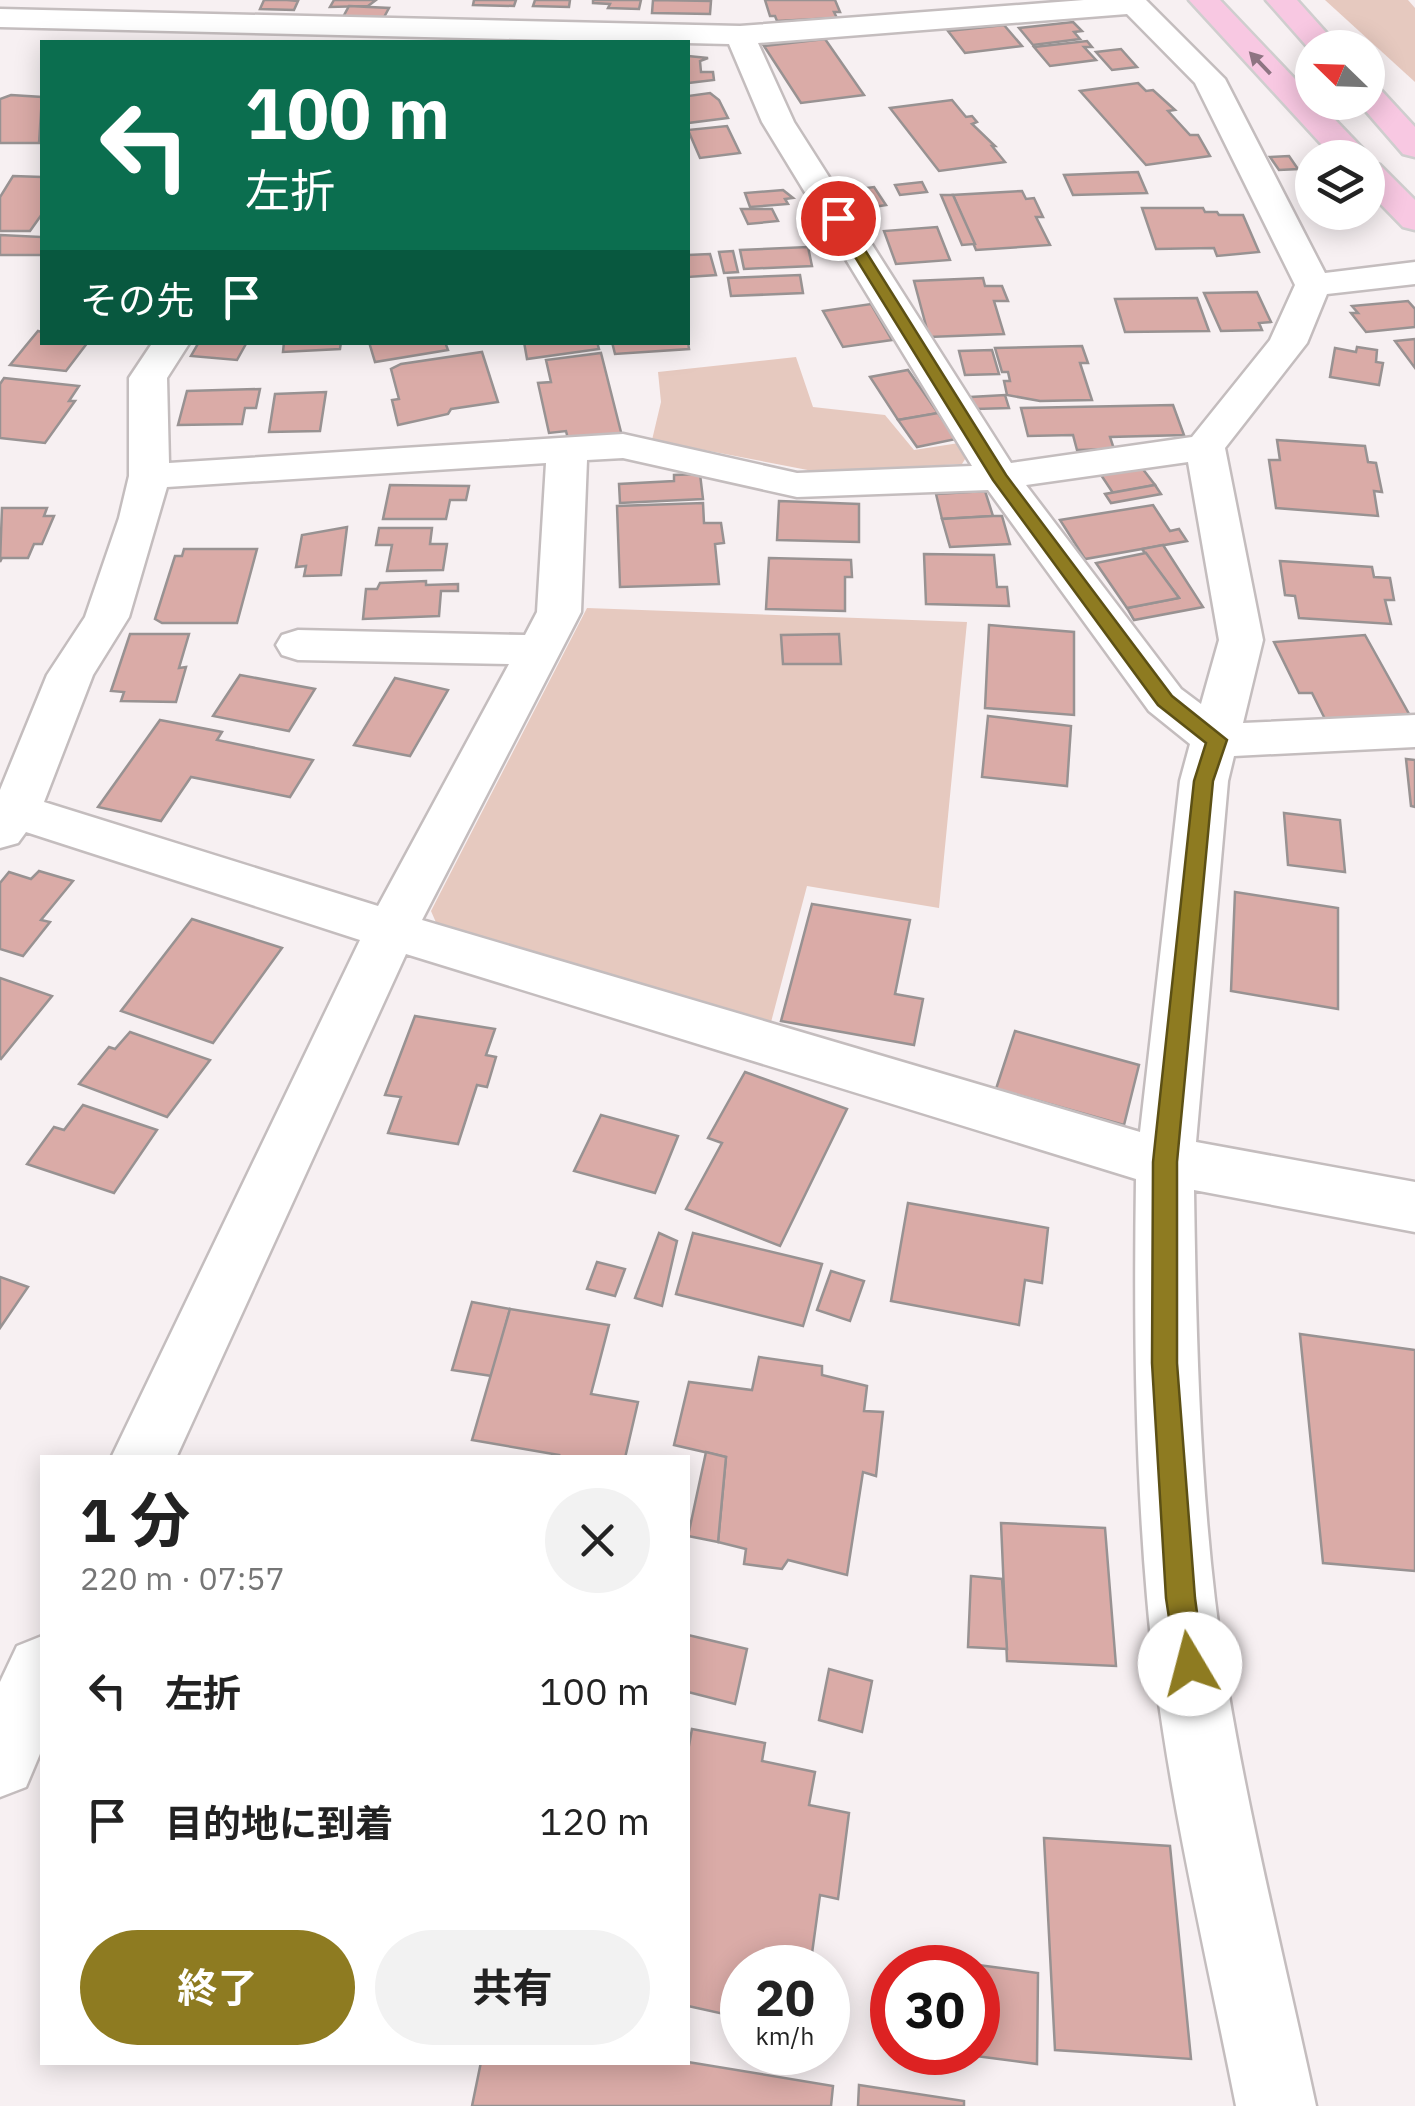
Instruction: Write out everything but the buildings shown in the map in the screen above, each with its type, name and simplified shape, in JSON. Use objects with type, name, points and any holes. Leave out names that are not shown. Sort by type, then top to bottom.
[{"type":"main road","points":[[1204,0],[1336,140]]},
{"type":"main road","points":[[1282,0],[1309,30]]},
{"type":"main road","points":[[1385,113],[1415,147]]},
{"type":"main road","points":[[1385,189],[1415,220]]},
{"type":"street","points":[[0,18],[566,38],[740,35],[1134,5],[1209,79],[1314,285]]},
{"type":"street","points":[[740,35],[778,122],[999,477],[1165,700],[1217,740],[1415,731]]},
{"type":"street","points":[[1314,285],[1415,274]]},
{"type":"street","points":[[149,476],[623,446],[797,485],[999,477],[1205,447],[1288,343],[1314,285]]},
{"type":"street","points":[[170,345],[148,378],[149,476],[140,518],[107,617],[70,674],[5,817],[1116,1151],[1415,1207]]},
{"type":"street","points":[[1205,447],[1241,640],[1204,781],[1165,1162],[1164,1363],[1180,1598],[1200,1730],[1276,2106]]},
{"type":"street","points":[[144,1455],[391,930],[559,612],[568,452]]},
{"type":"street","points":[[298,645],[539,650]]},
{"type":"street","points":[[0,1761],[40,1675]]},
{"type":"shaded area","points":[[1325,0],[1408,0],[1415,8],[1415,82],[1385,55],[1385,30],[1358,30]]},
{"type":"shaded area","points":[[796,357],[813,407],[885,415],[914,450],[959,443],[967,456],[962,464],[818,472],[652,440],[661,402],[658,372]]},
{"type":"shaded area","points":[[587,608],[967,622],[939,908],[807,886],[770,1026],[441,934],[431,911]]},
{"type":"route","points":[[838,218],[999,477],[1165,700],[1217,740],[1204,781],[1165,1162],[1164,1363],[1180,1598],[1190,1664]]}]
